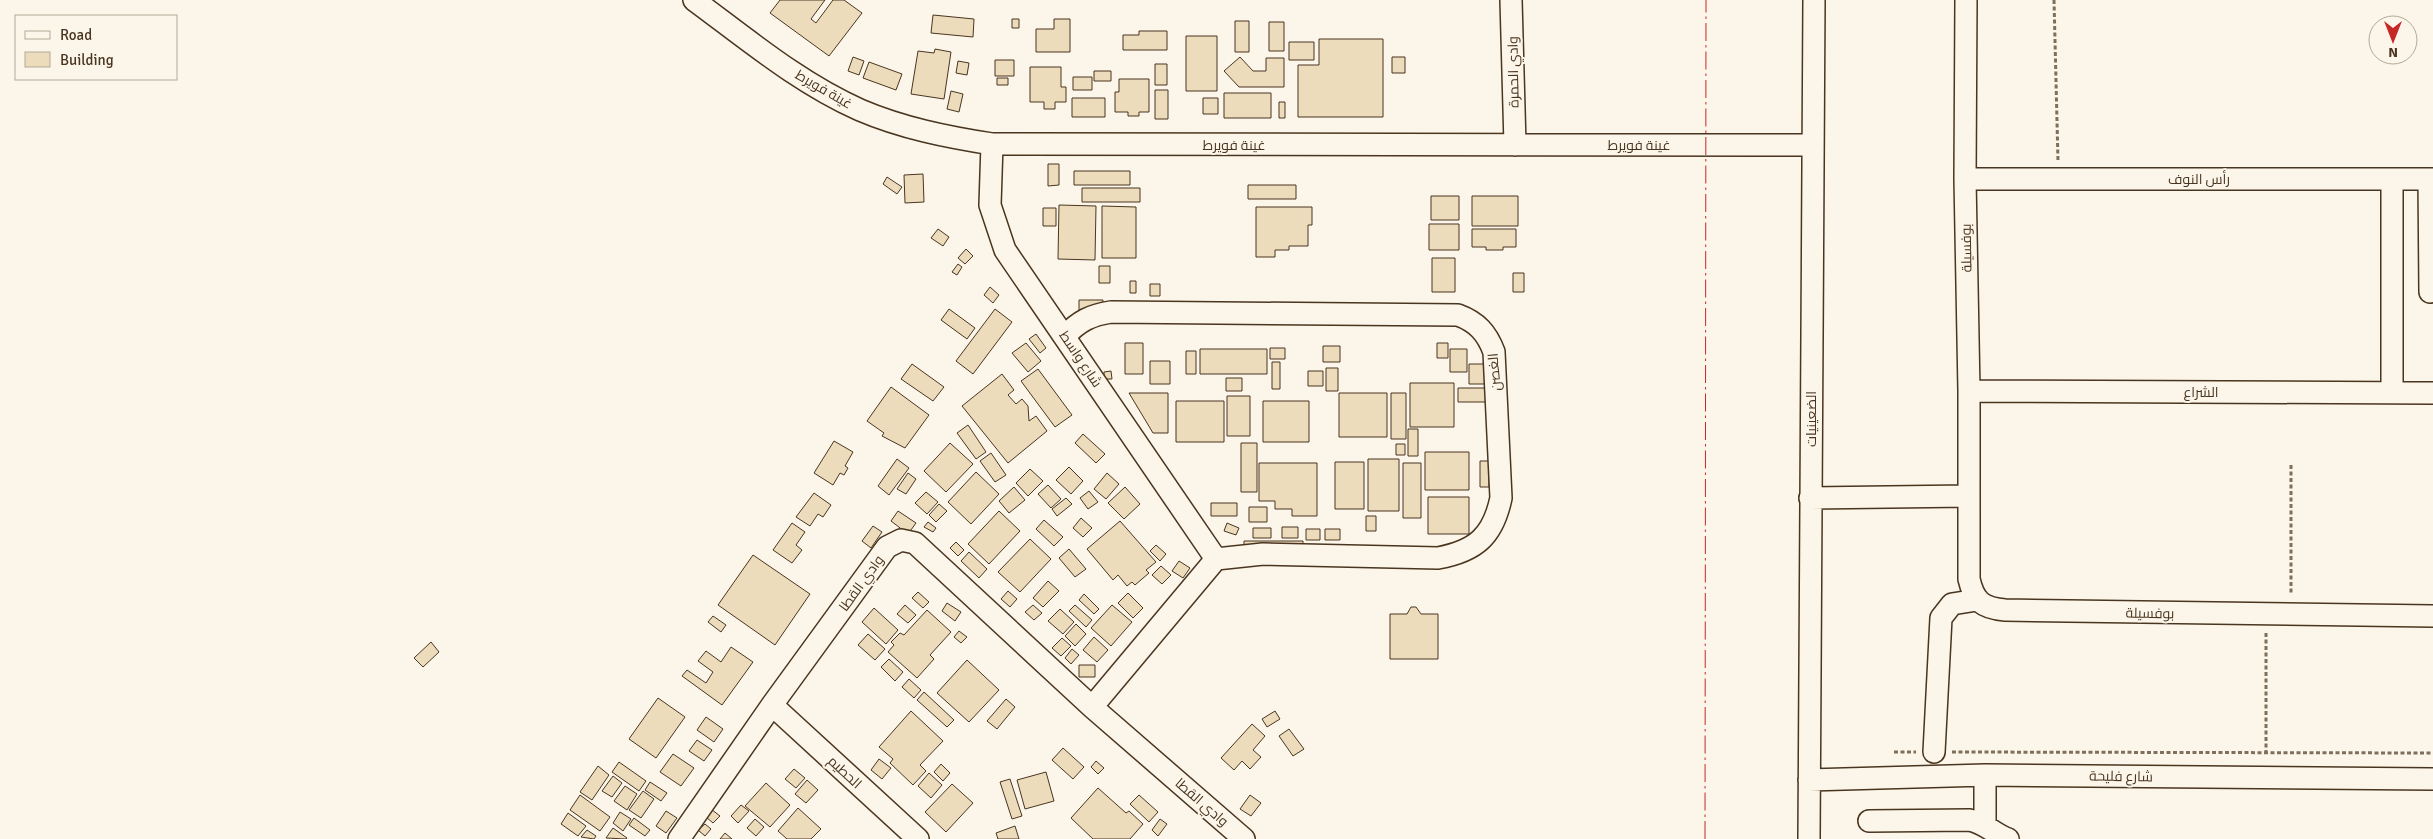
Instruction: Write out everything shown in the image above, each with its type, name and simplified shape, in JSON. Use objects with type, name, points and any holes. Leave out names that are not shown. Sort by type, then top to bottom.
[{"type":"street","name":"غينة فويرط","points":[[694,0],[780,63],[819,88],[859,109],[902,126],[929,133],[992,144],[1812,145]]},
{"type":"street","name":"وادي الحمرة","points":[[1511,0],[1514,145]]},
{"type":"street","name":"الضعينيات","points":[[1809,839],[1814,0]]},
{"type":"street","name":"بوفسيلة","points":[[1966,0],[1965,179],[1969,391],[1968,496],[1969,579],[1972,594],[1980,604],[1991,609],[2005,610],[2433,616]]},
{"type":"street","name":"شارع واسط","points":[[992,144],[990,205],[997,232],[1005,250],[1216,559]]},
{"type":"street","name":"رأس النوف","points":[[1965,179],[2431,179]]},
{"type":"street","points":[[2392,179],[2392,393]]},
{"type":"street","points":[[2430,292],[2431,179]]},
{"type":"street","name":"الغصن","points":[[1065,336],[1077,324],[1094,315],[1111,312],[1458,315],[1477,325],[1485,333],[1494,352],[1501,498],[1497,516],[1488,533],[1474,546],[1456,555],[1438,558],[1263,554],[1216,559]]},
{"type":"street","name":"الشراع","points":[[1969,391],[2433,393]]},
{"type":"street","points":[[1810,498],[1968,496]]},
{"type":"street","name":"وادي القطا","points":[[678,839],[772,705],[887,547],[901,540],[915,543],[1092,707],[1244,839]]},
{"type":"street","points":[[1092,707],[1216,559]]},
{"type":"street","points":[[1934,752],[1941,618],[1952,604],[1977,600]]},
{"type":"street","name":"الحطيم","points":[[772,705],[918,839]]},
{"type":"street","points":[[1985,775],[1985,826]]},
{"type":"street","name":"شارع فليحة","points":[[1809,780],[1985,775],[2433,778]]},
{"type":"street","points":[[1869,821],[1969,820],[1985,826],[2008,839]]},
{"type":"path","points":[[2054,0],[2058,179]]},
{"type":"path","points":[[2291,465],[2291,615]]},
{"type":"path","points":[[2266,615],[2266,752]]},
{"type":"path","points":[[1894,752],[2433,753]]},
{"type":"building","points":[[780,0],[825,0],[811,19],[816,23],[833,0],[844,0],[862,13],[829,56],[770,13]]},
{"type":"building","points":[[933,15],[974,19],[973,37],[931,33]]},
{"type":"building","points":[[1012,19],[1019,19],[1019,28],[1012,28]]},
{"type":"building","points":[[1054,19],[1070,19],[1070,52],[1036,52],[1036,29],[1054,29]]},
{"type":"building","points":[[1235,21],[1249,21],[1249,52],[1235,52]]},
{"type":"building","points":[[1269,22],[1284,22],[1284,51],[1269,51]]},
{"type":"building","points":[[1139,31],[1167,31],[1167,50],[1123,50],[1123,35],[1139,35]]},
{"type":"building","points":[[1186,36],[1217,36],[1217,91],[1186,91]]},
{"type":"building","points":[[1319,39],[1383,39],[1383,117],[1298,117],[1298,65],[1319,65]]},
{"type":"building","points":[[1289,42],[1314,42],[1314,60],[1289,60]]},
{"type":"building","points":[[935,49],[951,52],[944,99],[911,94],[918,51],[934,53]]},
{"type":"building","points":[[853,57],[864,61],[859,75],[848,71]]},
{"type":"building","points":[[1240,57],[1253,71],[1266,71],[1266,58],[1284,58],[1284,87],[1239,87],[1224,71]]},
{"type":"building","points":[[1392,57],[1405,57],[1405,73],[1392,73]]},
{"type":"building","points":[[995,60],[1014,60],[1014,76],[995,76]]},
{"type":"building","points":[[958,61],[969,63],[967,75],[956,73]]},
{"type":"building","points":[[869,62],[902,74],[896,90],[863,78]]},
{"type":"building","points":[[1155,64],[1167,64],[1167,85],[1155,85]]},
{"type":"building","points":[[1030,67],[1061,67],[1061,87],[1066,87],[1066,102],[1055,102],[1055,109],[1044,109],[1044,102],[1030,102]]},
{"type":"building","points":[[1094,71],[1111,71],[1111,81],[1094,81]]},
{"type":"building","points":[[1073,77],[1092,77],[1092,90],[1073,90]]},
{"type":"building","points":[[997,78],[1008,78],[1008,85],[997,85]]},
{"type":"building","points":[[1119,79],[1149,79],[1149,112],[1139,112],[1139,116],[1128,116],[1128,112],[1115,112],[1115,92],[1119,92]]},
{"type":"building","points":[[1155,90],[1168,90],[1168,119],[1155,119]]},
{"type":"building","points":[[951,91],[963,94],[959,112],[947,109]]},
{"type":"building","points":[[1224,93],[1271,93],[1271,118],[1224,118]]},
{"type":"building","points":[[1072,98],[1105,98],[1105,117],[1072,117]]},
{"type":"building","points":[[1203,98],[1218,98],[1218,114],[1203,114]]},
{"type":"building","points":[[1279,102],[1285,102],[1285,118],[1279,118]]},
{"type":"building","points":[[1048,164],[1059,164],[1059,185],[1048,186]]},
{"type":"building","points":[[1074,171],[1130,171],[1130,185],[1074,185]]},
{"type":"building","points":[[923,174],[924,202],[905,203],[904,175]]},
{"type":"building","points":[[887,177],[902,187],[897,194],[883,184]]},
{"type":"building","points":[[1248,185],[1296,185],[1296,199],[1248,199]]},
{"type":"building","points":[[1082,188],[1140,188],[1140,202],[1082,202]]},
{"type":"building","points":[[1431,196],[1459,196],[1459,220],[1431,220]]},
{"type":"building","points":[[1472,196],[1518,196],[1518,226],[1472,226]]},
{"type":"building","points":[[1059,205],[1096,206],[1095,260],[1058,259]]},
{"type":"building","points":[[1102,206],[1136,207],[1136,258],[1102,258]]},
{"type":"building","points":[[1256,207],[1312,207],[1312,225],[1308,225],[1308,246],[1289,246],[1289,250],[1275,250],[1275,257],[1256,257]]},
{"type":"building","points":[[1043,208],[1056,208],[1056,226],[1043,226]]},
{"type":"building","points":[[1429,224],[1459,224],[1459,250],[1429,250]]},
{"type":"building","points":[[938,229],[949,237],[943,246],[931,238]]},
{"type":"building","points":[[1472,229],[1516,229],[1516,247],[1503,247],[1503,250],[1486,250],[1486,247],[1472,247]]},
{"type":"building","points":[[966,249],[973,256],[965,264],[958,258]]},
{"type":"building","points":[[1432,258],[1455,258],[1455,292],[1432,292]]},
{"type":"building","points":[[958,264],[962,267],[957,275],[952,272]]},
{"type":"building","points":[[1099,266],[1110,266],[1110,283],[1099,283]]},
{"type":"building","points":[[1513,273],[1524,273],[1524,292],[1513,292]]},
{"type":"building","points":[[1130,281],[1136,281],[1136,293],[1130,293]]},
{"type":"building","points":[[1150,284],[1160,284],[1160,296],[1150,296]]},
{"type":"building","points":[[990,287],[999,295],[993,303],[984,295]]},
{"type":"building","points":[[1079,300],[1103,300],[1102,313],[1079,313]]},
{"type":"building","points":[[949,309],[975,328],[967,339],[941,320]]},
{"type":"building","points":[[995,309],[1012,322],[973,374],[956,361]]},
{"type":"building","points":[[1036,334],[1046,348],[1040,353],[1029,339]]},
{"type":"building","points":[[1026,343],[1041,361],[1028,372],[1012,353]]},
{"type":"building","points":[[1125,343],[1143,343],[1143,374],[1125,374]]},
{"type":"building","points":[[1437,343],[1448,343],[1448,358],[1437,358]]},
{"type":"building","points":[[1323,346],[1340,346],[1340,362],[1323,362]]},
{"type":"building","points":[[1270,348],[1285,348],[1285,359],[1270,359]]},
{"type":"building","points":[[1200,349],[1267,349],[1267,374],[1200,374]]},
{"type":"building","points":[[1450,349],[1467,349],[1467,372],[1450,372]]},
{"type":"building","points":[[1186,351],[1196,351],[1196,374],[1186,374]]},
{"type":"building","points":[[1150,361],[1170,361],[1170,384],[1150,384]]},
{"type":"building","points":[[1272,362],[1280,362],[1280,389],[1272,389]]},
{"type":"building","points":[[912,364],[944,387],[933,401],[901,379]]},
{"type":"building","points":[[1469,364],[1492,364],[1492,384],[1469,384]]},
{"type":"building","points":[[1326,368],[1338,368],[1338,391],[1326,391]]},
{"type":"building","points":[[1038,369],[1072,415],[1055,427],[1021,381]]},
{"type":"building","points":[[1111,371],[1112,379],[1104,379],[1104,372]]},
{"type":"building","points":[[1308,371],[1323,371],[1323,386],[1308,386]]},
{"type":"building","points":[[1002,374],[1014,390],[1008,395],[1016,404],[1022,399],[1028,406],[1029,421],[1036,416],[1047,431],[1008,463],[962,406]]},
{"type":"building","points":[[1226,378],[1242,378],[1242,391],[1226,391]]},
{"type":"building","points":[[1410,383],[1454,383],[1454,427],[1410,427]]},
{"type":"building","points":[[891,387],[929,415],[905,448],[882,436],[884,433],[867,421]]},
{"type":"building","points":[[1458,388],[1490,388],[1490,402],[1458,402]]},
{"type":"building","points":[[1129,393],[1168,393],[1168,433],[1153,433]]},
{"type":"building","points":[[1339,393],[1387,393],[1387,437],[1339,437]]},
{"type":"building","points":[[1391,393],[1406,393],[1406,439],[1391,439]]},
{"type":"building","points":[[1227,396],[1250,396],[1250,436],[1227,436]]},
{"type":"building","points":[[1176,401],[1224,401],[1224,442],[1176,442]]},
{"type":"building","points":[[1263,401],[1309,401],[1309,442],[1263,442]]},
{"type":"building","points":[[968,425],[986,452],[976,459],[957,433]]},
{"type":"building","points":[[1408,429],[1418,429],[1418,456],[1408,456]]},
{"type":"building","points":[[1083,434],[1105,454],[1096,463],[1075,443]]},
{"type":"building","points":[[834,441],[853,452],[845,466],[848,468],[844,475],[840,473],[833,485],[814,473]]},
{"type":"building","points":[[950,443],[973,464],[946,492],[924,471]]},
{"type":"building","points":[[1241,443],[1257,443],[1257,492],[1241,492]]},
{"type":"building","points":[[1396,444],[1405,444],[1405,455],[1396,455]]},
{"type":"building","points":[[1425,452],[1469,452],[1469,490],[1425,490]]},
{"type":"building","points":[[991,453],[1006,475],[995,482],[980,461]]},
{"type":"building","points":[[897,459],[909,468],[889,495],[878,486]]},
{"type":"building","points":[[1368,459],[1399,459],[1399,511],[1368,511]]},
{"type":"building","points":[[1480,461],[1489,461],[1489,487],[1480,487]]},
{"type":"building","points":[[1335,462],[1364,462],[1364,509],[1335,509]]},
{"type":"building","points":[[1259,463],[1317,463],[1317,516],[1292,516],[1292,509],[1275,509],[1275,501],[1259,501]]},
{"type":"building","points":[[1403,463],[1421,463],[1421,518],[1403,518]]},
{"type":"building","points":[[1069,467],[1083,481],[1071,494],[1056,480]]},
{"type":"building","points":[[1030,469],[1043,481],[1028,496],[1016,483]]},
{"type":"building","points":[[976,472],[999,494],[971,524],[948,502]]},
{"type":"building","points":[[908,473],[916,479],[906,494],[897,489]]},
{"type":"building","points":[[1107,473],[1119,484],[1106,499],[1094,489]]},
{"type":"building","points":[[1048,485],[1061,499],[1051,508],[1038,494]]},
{"type":"building","points":[[1014,487],[1025,500],[1009,513],[999,501]]},
{"type":"building","points":[[1125,487],[1140,504],[1124,519],[1108,503]]},
{"type":"building","points":[[1089,491],[1098,502],[1088,509],[1080,498]]},
{"type":"building","points":[[926,492],[938,502],[927,514],[915,503]]},
{"type":"building","points":[[814,493],[831,505],[823,517],[818,514],[810,526],[796,517]]},
{"type":"building","points":[[1428,497],[1469,497],[1469,534],[1428,534]]},
{"type":"building","points":[[1066,498],[1072,504],[1057,516],[1052,509]]},
{"type":"building","points":[[1211,503],[1237,503],[1237,516],[1211,516]]},
{"type":"building","points":[[939,504],[947,511],[936,522],[929,515]]},
{"type":"building","points":[[1249,507],[1267,507],[1267,522],[1249,522]]},
{"type":"building","points":[[898,511],[916,523],[908,534],[891,521]]},
{"type":"building","points":[[999,511],[1020,531],[989,564],[968,544]]},
{"type":"building","points":[[1366,516],[1376,516],[1376,531],[1366,531]]},
{"type":"building","points":[[1081,518],[1092,528],[1083,537],[1073,528]]},
{"type":"building","points":[[1044,520],[1063,537],[1054,546],[1036,529]]},
{"type":"building","points":[[1120,521],[1156,562],[1146,570],[1149,573],[1135,585],[1132,582],[1127,586],[1118,575],[1113,580],[1087,549]]},
{"type":"building","points":[[928,522],[936,528],[933,532],[924,527]]},
{"type":"building","points":[[792,523],[805,532],[796,545],[802,550],[792,563],[773,550]]},
{"type":"building","points":[[1227,523],[1239,528],[1236,535],[1224,531]]},
{"type":"building","points":[[873,526],[882,532],[871,548],[862,541]]},
{"type":"building","points":[[1282,527],[1298,527],[1298,538],[1282,538]]},
{"type":"building","points":[[1253,528],[1271,528],[1271,538],[1253,538]]},
{"type":"building","points":[[1306,529],[1320,529],[1320,540],[1306,540]]},
{"type":"building","points":[[1325,529],[1340,529],[1340,540],[1325,540]]},
{"type":"building","points":[[1030,539],[1051,559],[1020,592],[998,572]]},
{"type":"building","points":[[1244,541],[1303,541],[1303,553],[1244,553]]},
{"type":"building","points":[[956,542],[964,550],[958,556],[950,548]]},
{"type":"building","points":[[1156,545],[1166,554],[1160,561],[1150,551]]},
{"type":"building","points":[[1069,549],[1086,569],[1075,577],[1059,558]]},
{"type":"building","points":[[969,552],[987,569],[979,578],[961,561]]},
{"type":"building","points":[[753,555],[810,594],[775,645],[718,605]]},
{"type":"building","points":[[1179,561],[1190,568],[1183,578],[1172,571]]},
{"type":"building","points":[[1161,566],[1171,575],[1162,584],[1152,575]]},
{"type":"building","points":[[1048,581],[1059,591],[1043,607],[1033,598]]},
{"type":"building","points":[[1008,591],[1017,599],[1010,607],[1001,599]]},
{"type":"building","points":[[918,592],[929,602],[923,608],[912,598]]},
{"type":"building","points":[[1128,593],[1143,608],[1133,618],[1118,603]]},
{"type":"building","points":[[1084,594],[1099,609],[1094,614],[1079,600]]},
{"type":"building","points":[[947,603],[961,612],[955,621],[942,611]]},
{"type":"building","points":[[905,605],[916,615],[908,623],[897,614]]},
{"type":"building","points":[[1033,605],[1042,613],[1034,620],[1025,612]]},
{"type":"building","points":[[1075,605],[1092,620],[1086,627],[1069,611]]},
{"type":"building","points":[[1112,605],[1132,622],[1111,646],[1091,628]]},
{"type":"building","points":[[1411,607],[1416,607],[1421,614],[1438,614],[1438,659],[1390,659],[1390,614],[1407,614]]},
{"type":"building","points":[[874,608],[898,630],[886,644],[862,622]]},
{"type":"building","points":[[1060,609],[1074,622],[1063,634],[1048,621]]},
{"type":"building","points":[[927,610],[951,632],[930,655],[934,659],[917,678],[888,652],[894,645],[891,642],[900,633],[904,635]]},
{"type":"building","points":[[713,616],[726,625],[721,632],[708,622]]},
{"type":"building","points":[[1076,624],[1086,634],[1075,646],[1065,636]]},
{"type":"building","points":[[959,631],[967,637],[961,643],[954,637]]},
{"type":"building","points":[[868,634],[885,649],[875,660],[858,645]]},
{"type":"building","points":[[1094,637],[1108,650],[1097,662],[1083,650]]},
{"type":"building","points":[[1062,638],[1071,646],[1061,656],[1052,648]]},
{"type":"building","points":[[431,642],[439,652],[423,667],[414,658]]},
{"type":"building","points":[[731,647],[753,662],[722,705],[682,676],[687,670],[706,683],[713,672],[698,661],[706,651],[721,662]]},
{"type":"building","points":[[1072,649],[1079,655],[1071,664],[1065,658]]},
{"type":"building","points":[[889,659],[903,672],[895,681],[881,667]]},
{"type":"building","points":[[967,660],[999,690],[969,722],[937,693]]},
{"type":"building","points":[[1079,665],[1095,665],[1095,677],[1079,677]]},
{"type":"building","points":[[909,679],[921,690],[914,698],[902,687]]},
{"type":"building","points":[[924,692],[954,720],[947,727],[917,700]]},
{"type":"building","points":[[658,698],[685,717],[656,758],[629,739]]},
{"type":"building","points":[[1006,699],[1015,707],[997,729],[987,721]]},
{"type":"building","points":[[911,711],[943,741],[920,765],[926,771],[913,785],[890,763],[893,759],[879,747]]},
{"type":"building","points":[[1275,711],[1280,719],[1267,727],[1262,719]]},
{"type":"building","points":[[706,717],[723,729],[714,742],[697,730]]},
{"type":"building","points":[[1252,724],[1265,736],[1253,750],[1261,757],[1250,769],[1242,761],[1234,770],[1221,758]]},
{"type":"building","points":[[1289,729],[1304,749],[1293,756],[1279,736]]},
{"type":"building","points":[[697,740],[712,750],[704,761],[689,751]]},
{"type":"building","points":[[1063,748],[1084,767],[1073,779],[1052,760]]},
{"type":"building","points":[[673,754],[694,768],[681,786],[660,772]]},
{"type":"building","points":[[879,759],[891,768],[882,779],[871,770]]},
{"type":"building","points":[[1096,761],[1104,768],[1098,774],[1091,767]]},
{"type":"building","points":[[619,762],[646,781],[639,791],[612,772]]},
{"type":"building","points":[[941,764],[950,773],[943,781],[934,772]]},
{"type":"building","points":[[598,766],[609,775],[592,800],[580,792]]},
{"type":"building","points":[[794,769],[805,778],[796,788],[785,779]]},
{"type":"building","points":[[1046,772],[1054,801],[1025,809],[1017,780]]},
{"type":"building","points":[[929,773],[942,785],[931,798],[918,786]]},
{"type":"building","points":[[613,776],[622,783],[612,797],[602,791]]},
{"type":"building","points":[[1010,779],[1022,816],[1012,819],[1000,782]]},
{"type":"building","points":[[807,780],[818,790],[806,803],[795,794]]},
{"type":"building","points":[[650,782],[667,793],[661,801],[645,790]]},
{"type":"building","points":[[766,783],[790,805],[770,827],[745,806]]},
{"type":"building","points":[[952,784],[973,803],[946,832],[925,812]]},
{"type":"building","points":[[625,786],[637,794],[627,810],[614,801]]},
{"type":"building","points":[[1098,788],[1126,813],[1129,811],[1143,824],[1130,839],[1093,839],[1071,818]]},
{"type":"building","points":[[643,791],[654,799],[641,818],[629,810]]},
{"type":"building","points":[[580,795],[610,817],[600,831],[570,810]]},
{"type":"building","points":[[1139,795],[1158,812],[1149,822],[1130,804]]},
{"type":"building","points":[[1250,795],[1261,803],[1251,816],[1240,809]]},
{"type":"building","points":[[741,805],[749,811],[738,823],[731,816]]},
{"type":"building","points":[[798,808],[821,829],[811,839],[787,839],[778,831]]},
{"type":"building","points":[[711,809],[720,816],[713,823],[705,816]]},
{"type":"building","points":[[666,811],[677,818],[666,833],[656,826]]},
{"type":"building","points":[[620,812],[631,819],[623,831],[613,823]]},
{"type":"building","points":[[568,813],[586,826],[578,836],[561,824]]},
{"type":"building","points":[[634,818],[650,830],[645,836],[629,825]]},
{"type":"building","points":[[755,819],[764,827],[756,836],[747,828]]},
{"type":"building","points":[[1160,819],[1167,824],[1158,836],[1152,830]]},
{"type":"building","points":[[705,824],[711,829],[705,836],[698,830]]},
{"type":"building","points":[[1015,826],[1019,839],[998,839],[996,833]]},
{"type":"building","points":[[613,828],[627,838],[606,838]]},
{"type":"building","points":[[587,830],[596,836],[594,839],[581,837]]},
{"type":"building","points":[[725,833],[732,839],[720,839]]},
{"type":"power","points":[[1705,839],[1706,0]]}]
